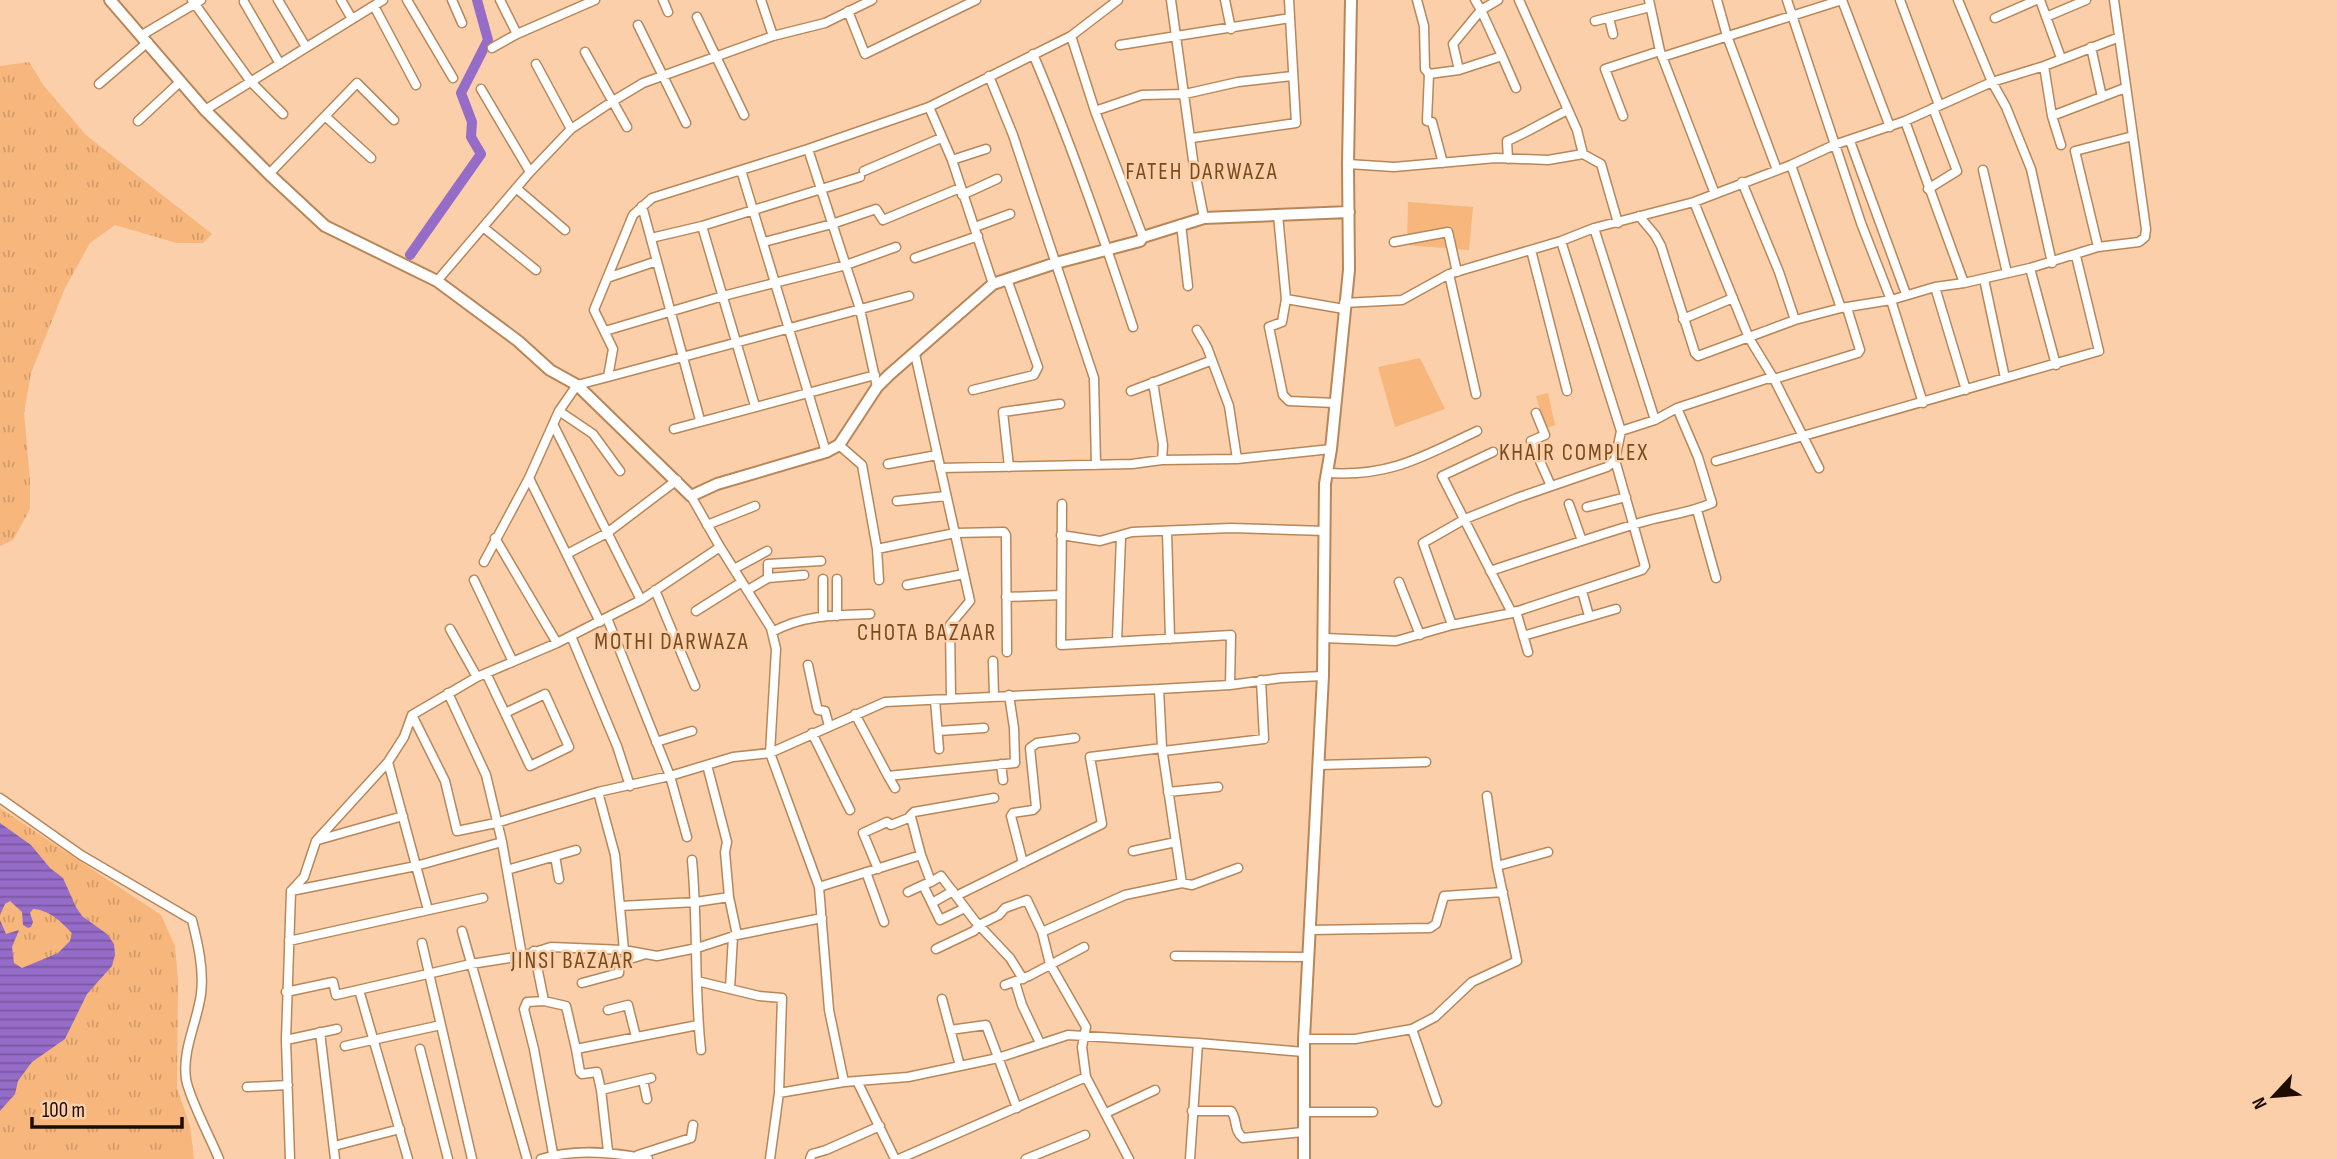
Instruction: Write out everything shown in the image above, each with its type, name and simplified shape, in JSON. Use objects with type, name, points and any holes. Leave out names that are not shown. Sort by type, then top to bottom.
[{"type":"street","points":[[110,0],[205,110],[325,226],[437,281],[518,341],[550,370],[577,385],[691,496],[772,632],[776,649],[770,753],[819,887],[829,1010],[844,1082]]},
{"type":"street","points":[[278,0],[306,47]]},
{"type":"street","points":[[341,0],[352,19]]},
{"type":"street","points":[[205,110],[383,0]]},
{"type":"street","points":[[407,0],[453,78]]},
{"type":"street","points":[[452,0],[462,23]]},
{"type":"street","points":[[500,0],[517,34]]},
{"type":"street","points":[[492,48],[594,0]]},
{"type":"street","points":[[663,0],[668,12]]},
{"type":"street","points":[[761,0],[773,36]]},
{"type":"street","points":[[437,281],[530,172],[571,129],[613,101],[643,83],[773,36],[825,23],[872,0]]},
{"type":"street","points":[[954,0],[958,9]]},
{"type":"street","points":[[848,11],[865,54],[976,0]]},
{"type":"street","points":[[608,377],[613,349],[594,310],[633,215],[652,198],[808,149],[929,107],[1071,36],[1118,0]]},
{"type":"street","points":[[1171,0],[1204,218]]},
{"type":"street","points":[[1225,0],[1231,29]]},
{"type":"street","points":[[1192,138],[1296,123],[1289,0]]},
{"type":"street","points":[[1304,1159],[1304,1039],[1323,676],[1325,484],[1349,270],[1351,0]]},
{"type":"street","points":[[1417,0],[1424,26],[1425,69],[1429,74],[1427,121],[1432,121],[1443,163]]},
{"type":"street","points":[[1475,0],[1516,88]]},
{"type":"street","points":[[1459,70],[1453,44],[1481,10],[1498,0]]},
{"type":"street","points":[[1519,0],[1577,130],[1583,154]]},
{"type":"street","points":[[1717,0],[1727,36],[1777,170]]},
{"type":"street","points":[[1787,0],[1834,145],[1891,300],[1923,403]]},
{"type":"street","points":[[1623,116],[1605,69],[1727,36],[1842,0],[1889,127]]},
{"type":"street","points":[[1900,0],[1957,171],[1928,189]]},
{"type":"street","points":[[1958,0],[2031,169],[2052,263]]},
{"type":"street","points":[[1995,18],[2038,0],[2062,58]]},
{"type":"street","points":[[2046,17],[2087,0]]},
{"type":"street","points":[[1639,216],[1655,234],[1661,246],[1683,319],[1698,356],[1795,320],[1891,300],[1935,286],[1964,283],[2052,263],[2098,247],[2139,242],[2146,237],[2113,0]]},
{"type":"street","points":[[99,84],[145,39],[195,2],[251,82],[282,114]]},
{"type":"street","points":[[244,2],[281,64]]},
{"type":"street","points":[[1595,21],[1649,4],[1661,54],[1715,194]]},
{"type":"street","points":[[374,6],[416,85]]},
{"type":"street","points":[[697,17],[744,115]]},
{"type":"street","points":[[1120,45],[1290,18]]},
{"type":"street","points":[[1609,18],[1614,34]]},
{"type":"street","points":[[638,25],[686,124]]},
{"type":"street","points":[[1071,36],[1095,111],[1143,237]]},
{"type":"street","points":[[1286,299],[1344,306],[1402,300],[1453,273],[1594,229],[1694,202],[1791,165],[1834,145],[1905,121],[1992,82],[2117,38]]},
{"type":"street","points":[[2091,47],[2102,97]]},
{"type":"street","points":[[585,52],[627,127]]},
{"type":"street","points":[[1033,54],[1108,249],[1133,327]]},
{"type":"street","points":[[1429,74],[1459,70],[1502,56]]},
{"type":"street","points":[[536,64],[571,129]]},
{"type":"street","points":[[2043,66],[2052,116],[2061,145]]},
{"type":"street","points":[[989,76],[1013,135],[1094,378],[1096,465]]},
{"type":"street","points":[[1095,111],[1142,95],[1185,94],[1238,82],[1292,76]]},
{"type":"street","points":[[138,121],[181,81]]},
{"type":"street","points":[[269,174],[357,83],[394,120]]},
{"type":"street","points":[[2052,116],[2125,88]]},
{"type":"street","points":[[481,89],[530,172]]},
{"type":"street","points":[[929,107],[952,160],[993,284]]},
{"type":"street","points":[[1508,159],[1507,141],[1568,110]]},
{"type":"street","points":[[325,116],[371,158]]},
{"type":"street","points":[[1905,121],[1964,283]]},
{"type":"street","points":[[2098,247],[2075,151],[2133,136]]},
{"type":"street","points":[[651,239],[822,189],[941,138]]},
{"type":"street","points":[[1850,141],[1906,294]]},
{"type":"street","points":[[808,149],[860,309],[877,387]]},
{"type":"street","points":[[952,160],[986,149]]},
{"type":"street","points":[[1348,163],[1394,167],[1508,159],[1548,160],[1583,154],[1601,164],[1618,223]]},
{"type":"street","points":[[1620,431],[1677,408],[1858,353],[1860,349],[1791,165]]},
{"type":"street","points":[[741,170],[755,209],[826,452]]},
{"type":"street","points":[[1983,170],[2007,273]]},
{"type":"street","points":[[764,242],[876,209],[883,220],[997,179]]},
{"type":"street","points":[[1742,182],[1779,272],[1795,320]]},
{"type":"street","points":[[516,188],[565,230]]},
{"type":"street","points":[[1694,202],[1749,338],[1774,379],[1819,468]]},
{"type":"street","points":[[642,206],[700,420]]},
{"type":"street","points":[[691,496],[717,484],[826,452],[839,445],[877,387],[993,284],[1056,263],[1140,241],[1143,237],[1204,218],[1349,212]]},
{"type":"street","points":[[915,258],[1010,214]]},
{"type":"street","points":[[1278,215],[1286,299],[1282,321],[1269,327],[1284,398],[1289,401],[1335,403]]},
{"type":"street","points":[[1181,224],[1188,286]]},
{"type":"street","points":[[702,226],[755,406]]},
{"type":"street","points":[[483,227],[536,270]]},
{"type":"street","points":[[1594,229],[1655,419]]},
{"type":"street","points":[[1394,242],[1448,232],[1476,394]]},
{"type":"street","points":[[1324,638],[1396,640],[1420,635],[1452,625],[1514,612],[1644,568],[1615,460],[1620,431],[1560,241]]},
{"type":"street","points":[[605,331],[723,296],[846,265],[896,247]]},
{"type":"street","points":[[1531,250],[1567,391]]},
{"type":"street","points":[[1716,461],[2099,351],[2076,256]]},
{"type":"street","points":[[607,278],[657,261]]},
{"type":"street","points":[[2030,268],[2056,365]]},
{"type":"street","points":[[973,390],[1037,372],[1038,367],[1027,332],[1007,279]]},
{"type":"street","points":[[1984,279],[2005,378]]},
{"type":"street","points":[[1935,286],[1966,390]]},
{"type":"street","points":[[484,562],[530,478],[559,411],[577,385],[909,296]]},
{"type":"street","points":[[1683,319],[1734,298]]},
{"type":"street","points":[[1198,330],[1229,406],[1237,459]]},
{"type":"street","points":[[915,354],[970,601],[950,625],[951,699]]},
{"type":"street","points":[[1131,391],[1210,361]]},
{"type":"street","points":[[674,429],[875,375]]},
{"type":"street","points":[[1153,382],[1163,445],[1162,460]]},
{"type":"street","points":[[1009,467],[1003,412],[1060,404]]},
{"type":"street","points":[[1490,571],[1666,514],[1675,516],[1712,503],[1698,457],[1677,408]]},
{"type":"street","points":[[559,411],[593,434],[620,471]]},
{"type":"street","points":[[1536,413],[1545,435],[1531,442],[1551,486]]},
{"type":"street","points":[[554,426],[641,600]]},
{"type":"street","points":[[1328,472],[1357,475],[1402,466],[1477,431]]},
{"type":"street","points":[[839,445],[862,465],[877,549],[879,580]]},
{"type":"street","points":[[940,468],[1237,459],[1331,449]]},
{"type":"street","points":[[1493,452],[1442,476],[1514,612],[1528,652]]},
{"type":"street","points":[[888,464],[937,455]]},
{"type":"street","points":[[1452,625],[1423,543],[1465,519],[1607,467],[1615,460]]},
{"type":"street","points":[[530,478],[567,554],[623,653],[670,776],[687,837]]},
{"type":"street","points":[[567,554],[607,533],[677,480]]},
{"type":"street","points":[[897,501],[946,496]]},
{"type":"street","points":[[1587,507],[1626,497]]},
{"type":"street","points":[[1062,504],[1061,645],[1231,635],[1230,685]]},
{"type":"street","points":[[1569,504],[1582,541]]},
{"type":"street","points":[[708,525],[755,506]]},
{"type":"street","points":[[1697,510],[1716,578]]},
{"type":"street","points":[[1061,536],[1100,541],[1132,532],[1231,528],[1325,531]]},
{"type":"street","points":[[1167,531],[1170,639]]},
{"type":"street","points":[[877,549],[955,533],[1005,533],[1007,652]]},
{"type":"street","points":[[1117,641],[1121,537]]},
{"type":"street","points":[[495,538],[557,643]]},
{"type":"street","points":[[290,1159],[286,992],[291,891],[304,877],[316,841],[388,762],[404,737],[412,715],[482,675],[557,643],[641,600],[720,547]]},
{"type":"street","points":[[734,569],[767,551]]},
{"type":"street","points":[[768,578],[768,564],[821,561]]},
{"type":"street","points":[[907,585],[964,574]]},
{"type":"street","points":[[748,590],[768,578],[804,575]]},
{"type":"street","points":[[823,579],[823,617]]},
{"type":"street","points":[[837,579],[837,616]]},
{"type":"street","points":[[474,580],[513,662]]},
{"type":"street","points":[[696,611],[742,582]]},
{"type":"street","points":[[1399,582],[1420,635]]},
{"type":"street","points":[[655,590],[695,686]]},
{"type":"street","points":[[1582,590],[1588,616]]},
{"type":"street","points":[[1006,597],[1061,594]]},
{"type":"street","points":[[1523,636],[1616,609]]},
{"type":"street","points":[[772,632],[797,621],[870,614]]},
{"type":"street","points":[[450,629],[505,713],[530,766],[569,747],[545,694],[505,713]]},
{"type":"street","points":[[571,636],[617,746],[630,786]]},
{"type":"street","points":[[993,661],[994,696]]},
{"type":"street","points":[[808,665],[817,709],[825,711],[829,726]]},
{"type":"street","points":[[412,715],[445,781],[457,831],[496,823],[598,792],[670,776],[733,757],[770,753],[885,702],[1230,685],[1323,676]]},
{"type":"street","points":[[932,903],[1102,824],[1090,757],[1264,740],[1261,680]]},
{"type":"street","points":[[1159,689],[1163,750],[1182,883]]},
{"type":"street","points":[[448,693],[486,775],[502,842],[522,956]]},
{"type":"street","points":[[888,776],[1015,763],[1009,695]]},
{"type":"street","points":[[935,700],[939,748]]},
{"type":"street","points":[[855,714],[895,789]]},
{"type":"street","points":[[938,731],[984,728]]},
{"type":"street","points":[[656,742],[692,731]]},
{"type":"street","points":[[812,733],[850,810]]},
{"type":"street","points":[[1023,863],[1011,817],[1013,813],[1033,810],[1036,807],[1030,748],[1037,743],[1075,738]]},
{"type":"street","points":[[388,762],[428,910]]},
{"type":"street","points":[[1319,765],[1426,762]]},
{"type":"street","points":[[1002,764],[1003,780]]},
{"type":"street","points":[[707,765],[727,842],[725,852],[735,935],[730,989]]},
{"type":"street","points":[[1168,792],[1218,787]]},
{"type":"street","points":[[598,792],[615,855],[624,950]]},
{"type":"street","points":[[1304,1039],[1355,1039],[1412,1029],[1435,1017],[1472,982],[1517,961],[1497,866],[1487,796]]},
{"type":"street","points":[[0,799],[81,855],[192,920],[200,957],[201,992],[186,1056],[186,1081],[219,1159]]},
{"type":"street","points":[[878,869],[863,833],[887,822],[891,825],[914,812],[994,799]]},
{"type":"street","points":[[316,841],[403,816]]},
{"type":"street","points":[[910,816],[932,903],[940,920],[965,908]]},
{"type":"street","points":[[291,891],[416,866],[502,842]]},
{"type":"street","points":[[1133,851],[1176,842]]},
{"type":"street","points":[[506,870],[576,850]]},
{"type":"street","points":[[1497,866],[1548,852]]},
{"type":"street","points":[[819,887],[922,855]]},
{"type":"street","points":[[555,856],[559,879]]},
{"type":"street","points":[[692,860],[701,1050]]},
{"type":"street","points":[[1042,932],[1125,895],[1182,883],[1192,885],[1238,868]]},
{"type":"street","points":[[866,872],[884,922]]},
{"type":"street","points":[[908,892],[941,876],[979,925],[1010,958],[1019,980],[1022,1005],[1040,1043]]},
{"type":"street","points":[[1310,930],[1430,928],[1436,924],[1444,896],[1503,892]]},
{"type":"street","points":[[620,906],[696,902],[729,897]]},
{"type":"street","points":[[289,941],[483,898]]},
{"type":"street","points":[[936,949],[974,931],[1005,908],[1027,900],[1042,932],[1051,964],[1086,1027],[1082,1047],[1086,1077],[1129,1159]]},
{"type":"street","points":[[286,992],[332,982],[336,995],[471,964],[522,956],[551,947],[624,950],[657,956],[697,948],[735,935],[822,918]]},
{"type":"street","points":[[462,931],[527,1159]]},
{"type":"street","points":[[422,943],[472,1159]]},
{"type":"street","points":[[1004,985],[1084,947]]},
{"type":"street","points":[[534,951],[544,1001]]},
{"type":"street","points":[[582,983],[618,973],[620,962],[646,954]]},
{"type":"street","points":[[1175,956],[1309,957]]},
{"type":"street","points":[[697,981],[759,996],[782,998],[779,1093],[770,1159]]},
{"type":"street","points":[[359,990],[408,1159]]},
{"type":"street","points":[[942,999],[960,1066]]},
{"type":"street","points":[[553,1157],[534,1049],[524,1009],[527,1002],[544,1001],[566,1006],[581,1073],[597,1072],[608,1151]]},
{"type":"street","points":[[608,1010],[628,1005],[636,1037]]},
{"type":"street","points":[[576,1049],[698,1025]]},
{"type":"street","points":[[950,1030],[986,1025],[1017,1108]]},
{"type":"street","points":[[345,1046],[373,1038],[441,1026]]},
{"type":"street","points":[[286,1040],[337,1029]]},
{"type":"street","points":[[1412,1029],[1437,1102]]},
{"type":"street","points":[[320,1032],[335,1159]]},
{"type":"street","points":[[779,1093],[844,1082],[908,1077],[998,1058],[1068,1035],[1304,1052]]},
{"type":"street","points":[[1190,1159],[1198,1043]]},
{"type":"street","points":[[420,1049],[448,1159]]},
{"type":"street","points":[[857,1082],[897,1159],[1086,1077]]},
{"type":"street","points":[[601,1090],[647,1079],[647,1099]]},
{"type":"street","points":[[247,1087],[288,1085]]},
{"type":"street","points":[[1106,1113],[1155,1090]]},
{"type":"street","points":[[1192,1111],[1231,1111],[1236,1130],[1243,1138],[1304,1132]]},
{"type":"street","points":[[1303,1112],[1373,1112]]},
{"type":"street","points":[[635,1156],[691,1138],[693,1125]]},
{"type":"street","points":[[810,1159],[810,1155],[880,1126]]},
{"type":"street","points":[[334,1146],[400,1129]]},
{"type":"street","points":[[1026,1159],[1085,1135]]},
{"type":"street","points":[[541,1159],[608,1151],[648,1159]]},
{"type":"green space","points":[[29,62],[44,86],[86,135],[212,234],[203,243],[177,243],[115,225],[90,243],[65,288],[31,373],[24,413],[30,509],[13,540],[0,546],[0,66]]},
{"type":"green space","points":[[1408,202],[1473,207],[1469,250],[1407,245]]},
{"type":"green space","points":[[1420,358],[1445,409],[1395,427],[1378,367]]},
{"type":"green space","points":[[1548,393],[1555,425],[1545,429],[1536,396]]},
{"type":"green space","points":[[0,808],[161,915],[175,946],[178,980],[177,1088],[190,1126],[194,1159],[0,1159]]},
{"type":"shaded area","points":[[0,823],[31,845],[50,868],[63,878],[82,916],[107,934],[114,944],[115,955],[112,966],[87,994],[65,1039],[32,1062],[18,1081],[15,1094],[0,1111],[0,920],[6,934],[19,930],[12,947],[14,963],[22,968],[58,953],[70,941],[72,933],[50,914],[33,909],[30,913],[33,922],[28,928],[23,925],[22,912],[10,901],[5,904],[0,915]]},
{"type":"waterway","points":[[410,255],[481,154],[471,137],[472,122],[461,93],[488,40],[477,0]]},
{"type":"district","name":"FATEH DARWAZA","points":[[1202,171]]},
{"type":"district","name":"KHAIR COMPLEX","points":[[1574,452]]},
{"type":"district","name":"CHOTA BAZAAR","points":[[927,632]]},
{"type":"district","name":"MOTHI DARWAZA","points":[[672,641]]},
{"type":"district","name":"JINSI BAZAAR","points":[[573,960]]}]
